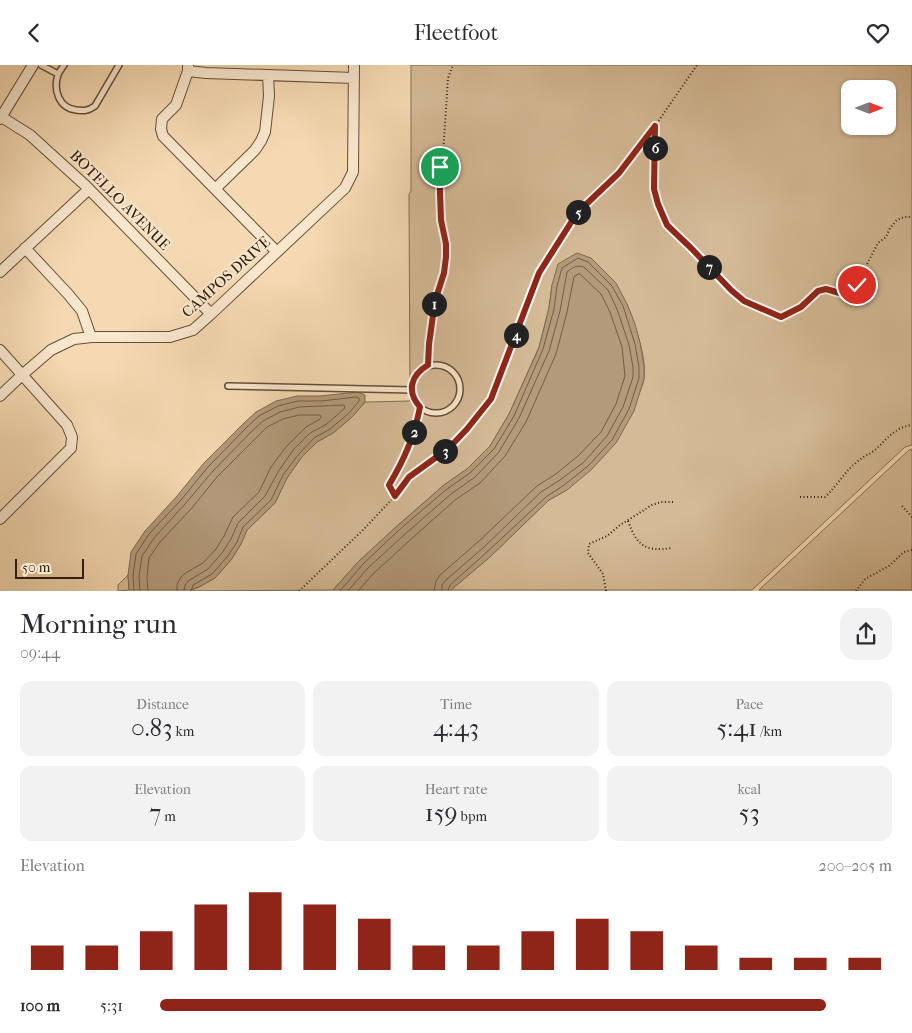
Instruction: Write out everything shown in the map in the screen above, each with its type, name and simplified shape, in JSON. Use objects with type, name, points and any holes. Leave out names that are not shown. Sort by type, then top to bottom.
[{"type":"street","points":[[1,117],[33,65]]},
{"type":"street","name":"CAMPOS DRIVE","points":[[0,396],[51,350],[74,339],[91,337],[170,337],[193,329],[211,314],[345,188],[353,172],[354,65]]},
{"type":"street","points":[[277,252],[164,136],[161,129],[162,119],[176,105],[188,68],[206,73],[354,78]]},
{"type":"street","points":[[215,189],[256,150],[261,141],[265,132],[269,96],[268,75]]},
{"type":"street","name":"BOTELLO AVENUE","points":[[1,117],[30,135],[89,189],[211,314]]},
{"type":"street","points":[[0,272],[89,189]]},
{"type":"street","points":[[25,248],[82,311],[91,337]]},
{"type":"street","points":[[0,350],[67,425],[72,437],[71,449],[0,519]]},
{"type":"lane","points":[[41,65],[58,73]]},
{"type":"lane","points":[[64,65],[58,73],[56,91],[58,100],[72,110],[82,111],[89,110],[95,106],[119,65]]},
{"type":"lane","points":[[428,365],[444,365],[451,369],[460,382],[459,397],[455,404],[442,412],[426,411],[420,407],[413,397],[412,390],[416,375],[428,365]]},
{"type":"lane","points":[[228,386],[412,390]]},
{"type":"path","points":[[428,365],[435,301],[444,273],[446,257],[446,244],[441,220],[440,167],[443,154],[448,78],[453,65]]},
{"type":"path","points":[[299,591],[363,530],[395,496],[409,477],[449,448],[491,399],[539,273],[577,213],[619,173],[655,126],[697,65]]},
{"type":"path","points":[[655,126],[654,189],[667,225],[744,301],[781,317],[801,307],[818,291],[826,289],[843,294],[852,293],[878,243],[886,237],[890,228],[897,220],[904,217],[912,217]]},
{"type":"path","points":[[395,496],[389,485],[408,450],[416,427],[420,407]]},
{"type":"path","points":[[800,497],[825,497],[856,462],[871,453],[893,433],[905,426],[912,425]]},
{"type":"path","points":[[606,591],[603,574],[588,553],[589,545],[607,536],[620,525],[652,505],[673,503]]},
{"type":"path","points":[[902,506],[912,517]]},
{"type":"path","points":[[628,521],[634,536],[645,547],[657,550],[672,548]]},
{"type":"path","points":[[856,591],[865,579],[889,566],[904,552],[912,550]]},
{"type":"shaded area","points":[[411,65],[912,65],[912,445],[905,447],[752,590],[451,590],[491,556],[549,500],[567,490],[642,387],[644,361],[637,331],[627,304],[552,285],[549,308],[539,347],[509,414],[490,446],[467,469],[444,485],[396,527],[359,561],[333,590],[190,591],[215,578],[231,560],[247,530],[275,503],[287,478],[301,458],[317,442],[333,433],[352,417],[365,402],[410,401],[409,194],[411,191]]},
{"type":"shaded area","points":[[912,449],[912,590],[759,590],[909,450]]},
{"type":"shaded area","points":[[128,575],[129,590],[118,591],[118,585]]},
{"type":"water","points":[[577,253],[591,258],[616,283],[635,324],[640,343],[644,379],[634,411],[616,443],[591,470],[567,490],[549,500],[491,556],[451,590],[333,590],[359,561],[396,527],[444,485],[467,469],[490,446],[509,414],[539,348],[558,264]]},
{"type":"water","points":[[358,392],[365,395],[365,402],[352,417],[333,433],[317,442],[301,458],[287,478],[275,503],[247,530],[231,560],[215,578],[190,590],[129,590],[128,575],[131,552],[145,531],[203,464],[256,412],[276,401],[297,396],[320,396]]},
{"type":"route","points":[[440,167],[441,220],[446,244],[444,273],[435,301],[428,365],[421,369],[413,383],[413,397],[420,407],[416,427],[408,450],[389,485],[395,496],[409,477],[449,448],[491,399],[539,273],[577,213],[619,173],[655,126],[654,189],[667,225],[744,301],[781,317],[801,307],[818,291],[826,289],[843,294],[852,293],[857,285]]}]
